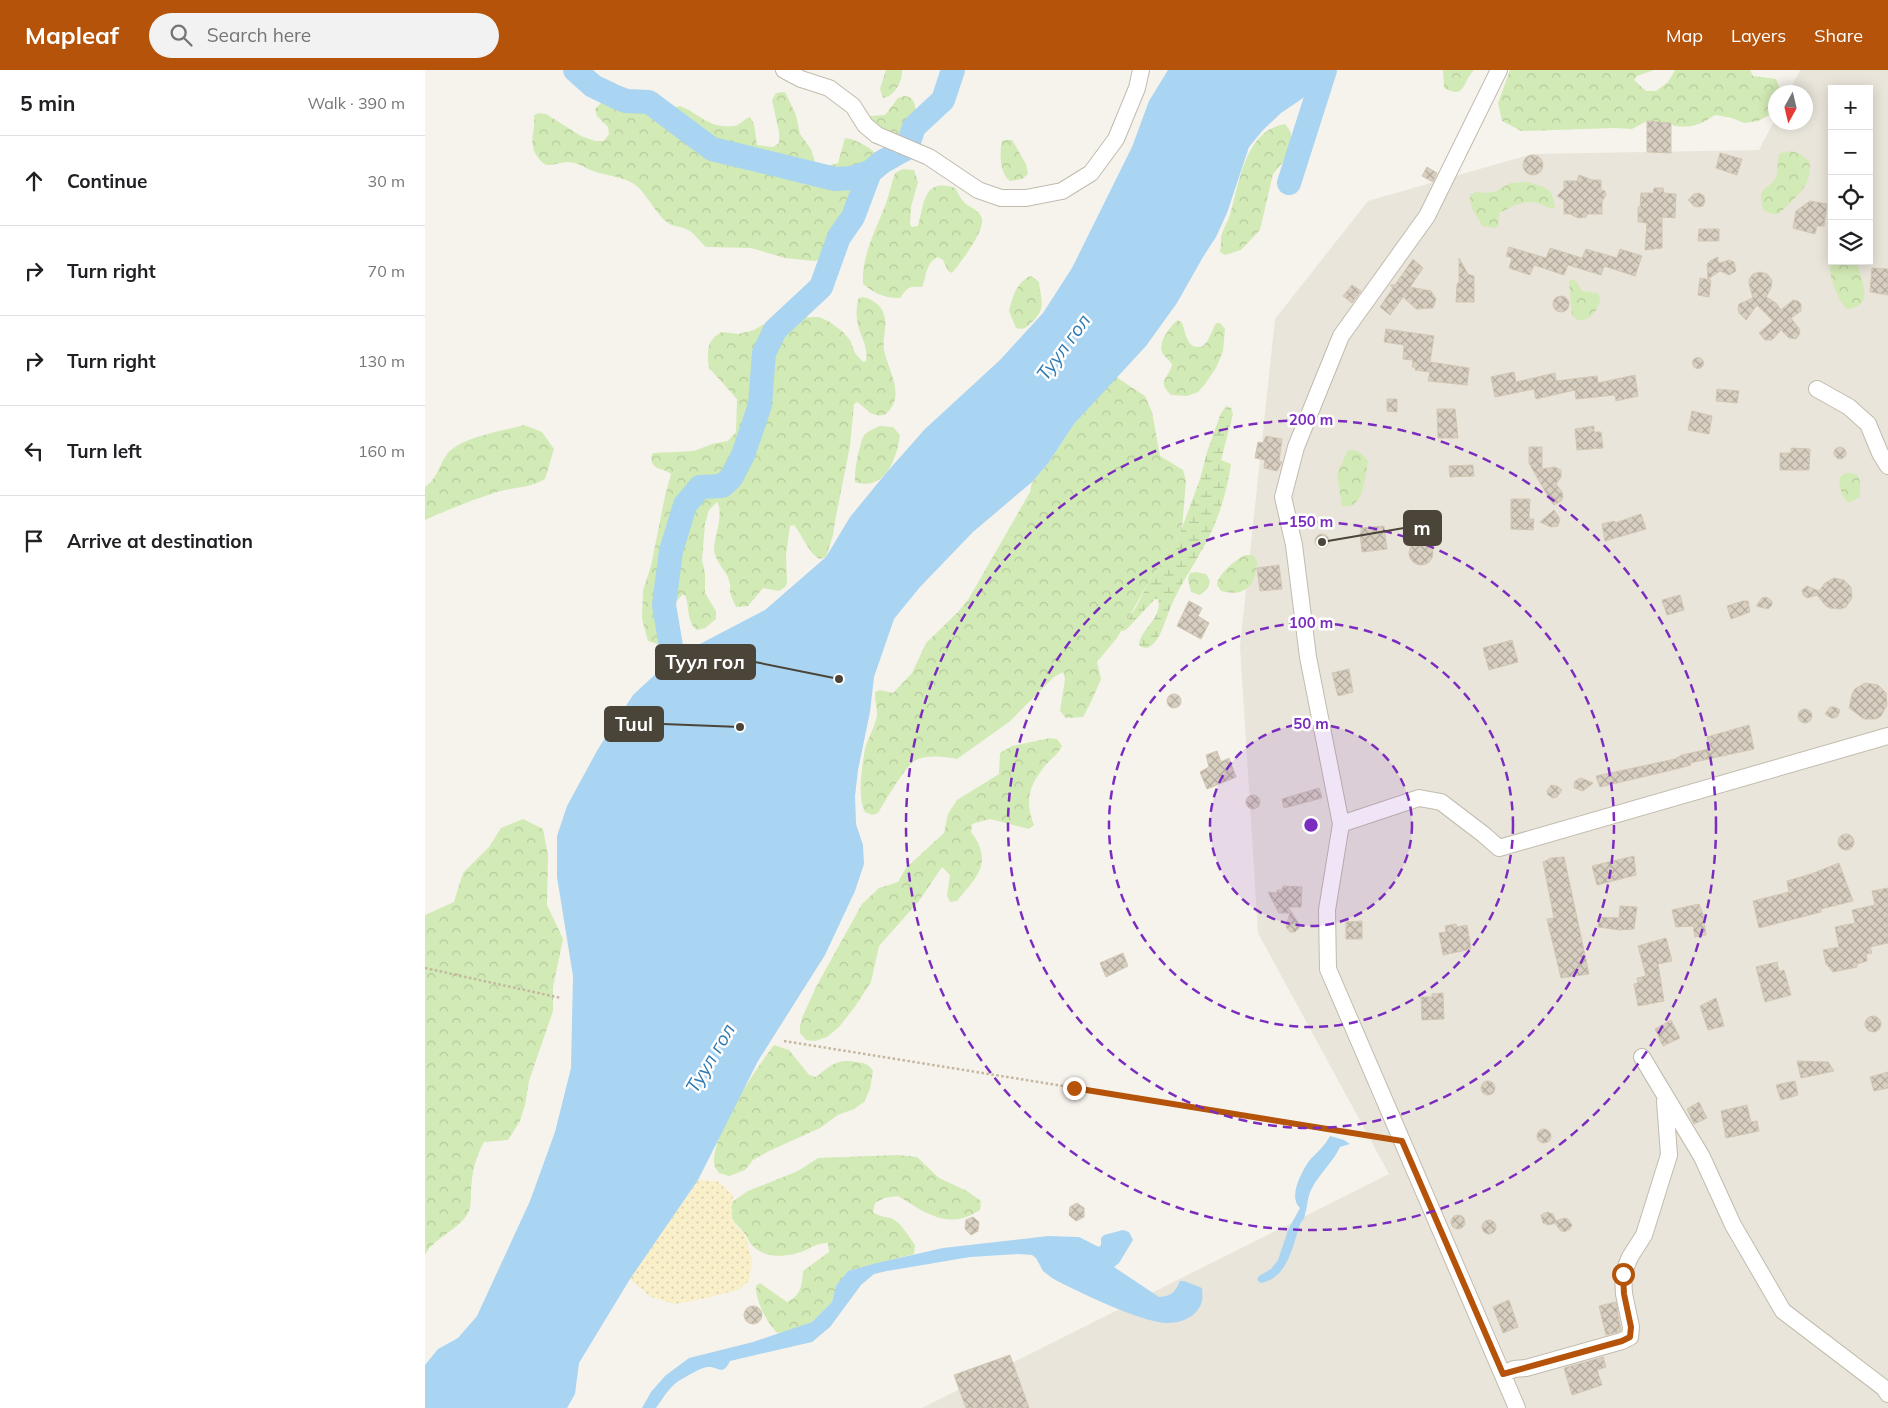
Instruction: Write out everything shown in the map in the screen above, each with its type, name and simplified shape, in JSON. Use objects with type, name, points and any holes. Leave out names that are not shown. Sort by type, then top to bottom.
[{"type":"street","points":[[784,70],[829,88],[853,106],[865,125],[877,136],[929,157],[978,190],[1001,198],[1026,198],[1062,191],[1091,173],[1116,139],[1137,88],[1141,70]]},
{"type":"street","points":[[1499,70],[1427,216],[1341,336],[1296,447],[1283,497],[1294,545],[1308,657],[1341,824],[1327,910],[1328,969],[1517,1408]]},
{"type":"street","points":[[1817,389],[1849,407],[1868,424],[1880,454],[1888,466]]},
{"type":"street","points":[[1341,824],[1419,798],[1441,802],[1499,848],[1888,736]]},
{"type":"street","points":[[1642,1057],[1702,1157],[1733,1225],[1783,1310],[1884,1388],[1888,1394]]},
{"type":"street","points":[[1503,1374],[1622,1341],[1630,1337],[1631,1327],[1624,1294],[1623,1274],[1630,1257],[1644,1235],[1669,1155],[1664,1096]]},
{"type":"path","points":[[425,968],[561,998]]},
{"type":"path","points":[[784,1041],[1402,1141]]},
{"type":"shaded area","points":[[1800,70],[1888,70],[1888,1408],[922,1408],[1389,1174],[1258,933],[1240,646],[1275,319],[1368,201],[1532,154],[1759,150],[1769,130],[1813,130],[1813,85],[1792,85]]},
{"type":"green space","points":[[886,70],[902,70],[902,74],[894,92],[883,98],[880,89]]},
{"type":"green space","points":[[1443,70],[1474,70],[1463,88],[1456,92],[1444,88]]},
{"type":"green space","points":[[1510,70],[1654,70],[1637,76],[1634,80],[1646,91],[1656,91],[1668,82],[1675,70],[1750,70],[1753,76],[1776,79],[1778,85],[1768,85],[1768,116],[1758,121],[1744,123],[1732,118],[1715,115],[1705,121],[1686,127],[1674,126],[1671,123],[1647,121],[1632,129],[1521,131],[1502,121],[1498,103]]},
{"type":"green space","points":[[785,92],[796,115],[800,134],[811,149],[815,162],[824,167],[838,163],[845,138],[863,144],[877,155],[863,177],[852,214],[836,237],[825,258],[815,261],[785,258],[751,248],[706,247],[689,230],[672,225],[662,218],[644,193],[633,183],[596,172],[576,163],[545,164],[534,150],[532,140],[534,115],[539,113],[546,114],[581,136],[595,141],[604,141],[609,134],[608,127],[597,116],[595,109],[601,103],[647,108],[661,106],[672,108],[680,106],[711,123],[725,126],[734,126],[750,117],[754,124],[757,145],[773,147],[779,143],[779,132],[772,100],[776,93]]},
{"type":"green space","points":[[904,96],[911,98],[914,103],[916,116],[912,122],[903,134],[891,143],[878,145],[871,142],[868,121],[870,116],[885,115],[898,98]]},
{"type":"green space","points":[[1285,124],[1292,138],[1284,161],[1273,174],[1260,230],[1241,250],[1225,255],[1220,252],[1221,237],[1247,158],[1261,136],[1272,128]]},
{"type":"green space","points":[[1012,140],[1026,164],[1028,174],[1022,179],[1010,181],[1004,173],[1001,163],[1001,151],[1002,141]]},
{"type":"green space","points":[[1792,151],[1802,155],[1809,161],[1809,177],[1806,184],[1780,213],[1774,214],[1764,211],[1761,203],[1762,192],[1776,177],[1780,153]]},
{"type":"green space","points":[[903,169],[914,170],[918,182],[911,207],[910,224],[912,227],[918,226],[927,195],[937,186],[955,188],[965,203],[979,213],[982,221],[977,237],[952,273],[948,271],[943,260],[938,257],[929,266],[922,287],[909,288],[900,298],[890,298],[876,293],[863,284],[864,264],[895,173]]},
{"type":"green space","points":[[1528,182],[1548,190],[1553,196],[1555,208],[1549,208],[1534,202],[1524,203],[1499,213],[1498,226],[1496,228],[1482,226],[1472,208],[1470,195],[1476,192],[1495,192],[1510,183]]},
{"type":"green space","points":[[1829,265],[1857,265],[1864,291],[1861,303],[1856,307],[1847,309],[1838,297]]},
{"type":"green space","points":[[1031,276],[1039,282],[1042,299],[1041,308],[1036,318],[1028,326],[1023,329],[1016,328],[1009,311],[1016,290],[1026,278]]},
{"type":"green space","points":[[1572,279],[1576,281],[1582,291],[1597,293],[1600,297],[1598,307],[1586,319],[1576,319],[1572,315],[1569,283]]},
{"type":"green space","points":[[862,297],[876,303],[883,311],[885,319],[884,350],[894,382],[895,398],[887,413],[881,415],[871,413],[857,402],[854,404],[850,446],[833,535],[826,557],[820,559],[816,557],[794,525],[790,526],[786,555],[787,583],[785,587],[779,591],[763,588],[748,606],[736,607],[730,594],[729,579],[719,562],[714,548],[720,512],[717,502],[709,510],[705,524],[702,560],[705,573],[705,593],[716,611],[716,619],[705,628],[697,630],[691,623],[687,599],[685,595],[682,595],[676,602],[674,620],[664,643],[657,644],[648,641],[642,619],[643,590],[651,566],[671,474],[655,467],[651,457],[653,453],[694,451],[712,444],[728,441],[736,432],[737,399],[709,368],[708,352],[710,343],[722,332],[738,334],[754,330],[774,318],[819,317],[830,322],[843,332],[850,340],[855,353],[863,362],[866,361],[867,355],[857,314],[858,299]]},
{"type":"green space","points":[[1178,320],[1182,323],[1190,344],[1198,347],[1203,346],[1208,340],[1216,323],[1220,323],[1225,329],[1223,351],[1216,368],[1198,392],[1187,396],[1171,395],[1164,386],[1164,380],[1172,365],[1161,348],[1168,330]]},
{"type":"green space","points":[[1116,377],[1145,396],[1152,412],[1160,456],[1183,470],[1186,481],[1182,528],[1172,550],[1152,576],[1117,638],[1097,662],[1101,679],[1083,717],[1066,718],[1060,711],[1065,679],[1063,672],[1054,677],[1009,722],[957,759],[930,757],[914,761],[900,777],[878,813],[872,815],[865,812],[861,798],[862,772],[865,749],[877,715],[875,692],[880,690],[893,693],[912,673],[926,643],[968,600],[1030,492],[1032,482],[1049,462],[1074,424]]},
{"type":"green space","points":[[1226,406],[1231,408],[1233,414],[1221,460],[1231,464],[1220,511],[1209,537],[1173,603],[1163,628],[1153,645],[1144,648],[1139,645],[1144,633],[1155,618],[1159,606],[1158,599],[1155,599],[1127,629],[1120,630],[1136,607],[1152,576],[1172,550],[1200,479],[1207,452],[1221,413]]},
{"type":"green space","points":[[524,425],[542,432],[554,449],[545,479],[534,484],[488,495],[425,520],[425,487],[435,476],[444,458],[453,448],[472,439]]},
{"type":"green space","points":[[880,426],[893,427],[900,435],[892,463],[882,478],[865,484],[855,482],[857,459],[863,437]]},
{"type":"green space","points":[[1348,450],[1359,452],[1368,461],[1359,498],[1349,506],[1342,506],[1337,474]]},
{"type":"green space","points":[[1845,473],[1858,475],[1860,482],[1860,497],[1849,503],[1840,488],[1840,477]]},
{"type":"green space","points":[[1245,555],[1253,555],[1257,561],[1255,576],[1252,582],[1243,591],[1230,593],[1221,591],[1217,585],[1223,572]]},
{"type":"green space","points":[[1190,573],[1206,574],[1210,581],[1208,588],[1200,595],[1191,592],[1188,579]]},
{"type":"green space","points":[[1050,738],[1057,739],[1062,746],[1046,764],[1031,788],[1029,802],[1034,825],[1029,829],[990,819],[972,824],[971,832],[978,843],[982,861],[980,869],[971,884],[957,901],[950,902],[947,895],[950,875],[942,867],[919,901],[879,946],[871,982],[854,1008],[839,1027],[827,1037],[815,1041],[806,1040],[800,1033],[802,1018],[816,987],[862,904],[879,888],[898,882],[906,868],[944,833],[948,814],[957,800],[999,774],[1000,753],[1012,746]]},
{"type":"green space","points":[[523,819],[543,829],[548,856],[547,905],[563,939],[553,987],[553,1011],[529,1081],[520,1121],[508,1140],[484,1142],[478,1154],[473,1172],[469,1211],[459,1224],[434,1244],[425,1255],[425,915],[454,902],[463,873],[489,847],[501,828]]},
{"type":"green space","points":[[774,1045],[789,1050],[809,1075],[816,1077],[830,1066],[839,1062],[849,1061],[866,1064],[873,1071],[870,1089],[864,1102],[854,1109],[838,1115],[820,1128],[769,1151],[753,1160],[745,1170],[729,1176],[719,1173],[714,1162],[720,1135],[746,1085]]},
{"type":"green space","points":[[898,1155],[917,1157],[939,1178],[967,1191],[981,1201],[980,1210],[958,1219],[947,1219],[928,1213],[898,1196],[884,1198],[875,1203],[873,1212],[893,1219],[899,1224],[915,1245],[914,1254],[848,1271],[836,1286],[832,1302],[812,1322],[789,1331],[777,1333],[762,1311],[756,1286],[760,1283],[787,1302],[792,1300],[800,1290],[803,1271],[829,1252],[828,1243],[819,1244],[793,1254],[778,1256],[764,1253],[757,1250],[751,1244],[732,1218],[732,1202],[748,1191],[798,1171],[818,1158]]},
{"type":"sand","points":[[698,1180],[717,1181],[733,1195],[731,1216],[736,1226],[745,1234],[752,1260],[749,1281],[738,1290],[675,1304],[651,1297],[630,1279]]},
{"type":"water","points":[[1168,70],[1333,70],[1309,94],[1281,113],[1249,147],[1227,213],[1216,237],[1177,303],[1146,346],[1074,424],[1049,462],[1032,482],[973,532],[920,587],[894,619],[874,677],[870,712],[858,770],[855,796],[856,824],[863,845],[864,864],[855,891],[825,955],[758,1061],[698,1180],[630,1279],[579,1363],[575,1394],[567,1408],[425,1408],[425,1365],[438,1349],[458,1338],[477,1316],[530,1201],[555,1132],[571,1068],[573,976],[557,877],[557,836],[567,806],[598,749],[633,695],[673,658],[765,610],[826,557],[850,517],[925,429],[1000,360],[1043,313],[1072,268],[1132,147],[1149,101]]},
{"type":"water","points":[[1330,1136],[1350,1144],[1340,1147],[1312,1188],[1308,1198],[1305,1217],[1300,1224],[1292,1251],[1283,1268],[1270,1280],[1261,1283],[1257,1280],[1259,1276],[1271,1269],[1278,1260],[1288,1230],[1300,1208],[1295,1198],[1299,1178],[1309,1161]]},
{"type":"water","points":[[1123,1230],[1129,1232],[1133,1240],[1119,1263],[1114,1267],[1159,1297],[1173,1293],[1180,1281],[1202,1288],[1201,1304],[1198,1310],[1189,1318],[1167,1323],[1156,1322],[1126,1312],[1052,1278],[1043,1271],[1036,1258],[1032,1255],[970,1257],[874,1274],[861,1285],[830,1327],[812,1342],[730,1361],[723,1370],[711,1367],[701,1369],[674,1385],[656,1408],[642,1408],[651,1392],[665,1376],[689,1358],[753,1342],[812,1322],[832,1302],[836,1286],[848,1271],[943,1248],[1048,1236],[1079,1237],[1099,1247],[1101,1245],[1101,1238],[1104,1235]]},
{"type":"building","points":[[1647,121],[1671,123],[1671,153],[1647,152]]},
{"type":"building","points":[[1720,153],[1742,159],[1737,175],[1716,168]]},
{"type":"building","points":[[1533,155],[1540,158],[1543,165],[1540,172],[1533,175],[1526,172],[1523,165],[1526,158]]},
{"type":"building","points":[[1427,167],[1437,173],[1433,182],[1422,176]]},
{"type":"building","points":[[1579,175],[1592,180],[1601,180],[1601,190],[1605,191],[1606,195],[1602,201],[1602,214],[1587,214],[1586,217],[1578,218],[1570,214],[1564,214],[1564,200],[1557,196],[1564,189],[1564,181],[1577,181]]},
{"type":"building","points":[[1654,188],[1663,188],[1664,193],[1676,194],[1675,218],[1662,217],[1662,248],[1645,250],[1647,223],[1638,222],[1638,207],[1640,207],[1641,193],[1653,193]]},
{"type":"building","points":[[1699,193],[1704,196],[1705,201],[1703,206],[1698,207],[1688,200],[1694,194]]},
{"type":"building","points":[[1810,201],[1827,204],[1824,226],[1817,226],[1815,234],[1793,228],[1796,211]]},
{"type":"building","points":[[1699,229],[1719,229],[1719,241],[1698,241]]},
{"type":"building","points":[[1509,247],[1546,258],[1550,248],[1582,258],[1586,249],[1617,258],[1620,249],[1642,256],[1635,276],[1604,266],[1601,275],[1568,265],[1564,275],[1534,265],[1530,275],[1509,268],[1512,258],[1506,256]]},
{"type":"building","points":[[1718,257],[1718,262],[1720,263],[1729,260],[1734,262],[1736,271],[1729,275],[1720,271],[1708,279],[1707,264]]},
{"type":"building","points":[[1459,258],[1468,274],[1474,276],[1474,302],[1456,302],[1457,284],[1459,282]]},
{"type":"building","points":[[1413,259],[1423,268],[1410,287],[1431,291],[1436,299],[1433,308],[1416,309],[1403,297],[1390,315],[1380,307],[1393,288],[1390,285],[1395,285]]},
{"type":"building","points":[[1872,268],[1888,269],[1888,295],[1870,292]]},
{"type":"building","points":[[1760,272],[1767,274],[1772,280],[1771,288],[1766,297],[1776,303],[1781,310],[1793,300],[1801,304],[1801,311],[1791,318],[1800,330],[1796,339],[1789,338],[1781,330],[1772,340],[1765,340],[1759,333],[1773,321],[1757,305],[1746,320],[1739,313],[1739,304],[1753,298],[1749,279],[1753,274]]},
{"type":"building","points":[[1700,278],[1711,280],[1709,297],[1698,295]]},
{"type":"building","points":[[1352,285],[1361,291],[1352,303],[1343,296]]},
{"type":"building","points":[[1558,296],[1564,296],[1569,301],[1567,310],[1558,312],[1553,307],[1553,301]]},
{"type":"building","points":[[1386,329],[1434,336],[1430,362],[1469,368],[1467,385],[1428,381],[1430,372],[1415,370],[1415,367],[1412,367],[1413,360],[1403,359],[1404,345],[1384,342]]},
{"type":"building","points":[[1698,357],[1704,363],[1698,369],[1692,363]]},
{"type":"building","points":[[1514,372],[1516,382],[1555,373],[1556,381],[1597,376],[1598,383],[1635,375],[1638,396],[1616,401],[1615,395],[1576,399],[1575,390],[1536,399],[1534,389],[1495,397],[1491,377]]},
{"type":"building","points":[[1717,389],[1739,391],[1737,403],[1716,401]]},
{"type":"building","points":[[1387,399],[1397,399],[1397,412],[1387,411]]},
{"type":"building","points":[[1437,409],[1455,409],[1458,438],[1438,438]]},
{"type":"building","points":[[1692,411],[1712,416],[1709,434],[1688,430]]},
{"type":"building","points":[[1594,426],[1594,432],[1601,432],[1603,448],[1577,450],[1575,429]]},
{"type":"building","points":[[1266,436],[1282,439],[1279,461],[1282,462],[1277,471],[1264,468],[1265,460],[1255,458],[1258,442],[1263,443]]},
{"type":"building","points":[[1529,447],[1542,447],[1542,469],[1555,467],[1561,470],[1561,477],[1556,484],[1563,497],[1561,501],[1554,505],[1529,463]]},
{"type":"building","points":[[1838,447],[1842,447],[1846,453],[1842,459],[1838,459],[1834,455],[1834,451]]},
{"type":"building","points":[[1791,448],[1810,449],[1809,470],[1780,470],[1780,453],[1791,453]]},
{"type":"building","points":[[1473,465],[1474,476],[1450,477],[1449,466]]},
{"type":"building","points":[[1511,499],[1530,499],[1529,519],[1534,519],[1533,530],[1511,529]]},
{"type":"building","points":[[1554,510],[1560,519],[1558,526],[1551,527],[1540,522]]},
{"type":"building","points":[[1641,514],[1646,529],[1605,541],[1602,524],[1615,521],[1615,523]]},
{"type":"building","points":[[1384,526],[1387,549],[1362,552],[1361,528]]},
{"type":"building","points":[[1319,534],[1325,534],[1329,541],[1325,548],[1319,548],[1315,544],[1315,538]]},
{"type":"building","points":[[1421,541],[1429,545],[1433,553],[1429,561],[1421,565],[1413,561],[1409,553],[1413,545]]},
{"type":"building","points":[[1279,565],[1282,589],[1260,591],[1257,568]]},
{"type":"building","points":[[1834,578],[1844,580],[1851,587],[1852,598],[1846,607],[1841,609],[1830,608],[1817,595],[1807,598],[1803,595],[1802,590],[1807,586],[1819,591],[1825,583]]},
{"type":"building","points":[[1680,595],[1684,610],[1667,615],[1662,600]]},
{"type":"building","points":[[1766,597],[1772,601],[1772,605],[1768,609],[1756,606],[1762,598]]},
{"type":"building","points":[[1189,601],[1202,608],[1198,616],[1209,623],[1201,639],[1177,626]]},
{"type":"building","points":[[1748,601],[1750,612],[1731,619],[1727,606]]},
{"type":"building","points":[[1512,640],[1518,662],[1489,670],[1483,648]]},
{"type":"building","points":[[1349,669],[1353,692],[1338,696],[1332,673]]},
{"type":"building","points":[[1865,683],[1878,685],[1886,693],[1887,705],[1881,716],[1876,719],[1864,719],[1849,708],[1855,689]]},
{"type":"building","points":[[1174,694],[1179,696],[1181,701],[1179,706],[1174,708],[1169,706],[1167,701],[1169,696]]},
{"type":"building","points":[[1830,707],[1840,710],[1835,718],[1825,714]]},
{"type":"building","points":[[1805,709],[1810,711],[1812,716],[1810,721],[1805,723],[1800,721],[1798,716],[1800,711]]},
{"type":"building","points":[[1749,725],[1754,749],[1690,763],[1691,765],[1680,768],[1600,787],[1596,776],[1675,759],[1682,755],[1709,749],[1707,737]]},
{"type":"building","points":[[1217,751],[1221,762],[1229,758],[1236,777],[1207,789],[1200,772],[1209,767],[1206,755]]},
{"type":"building","points":[[1581,778],[1593,783],[1583,791],[1574,788],[1575,781]]},
{"type":"building","points":[[1551,785],[1557,786],[1562,790],[1557,797],[1553,798],[1548,795],[1547,791]]},
{"type":"building","points":[[1319,788],[1322,798],[1284,808],[1282,799]]},
{"type":"building","points":[[1253,795],[1258,797],[1260,802],[1258,807],[1253,809],[1248,807],[1246,802],[1248,797]]},
{"type":"building","points":[[1843,834],[1849,834],[1854,839],[1852,848],[1843,850],[1838,845],[1838,839]]},
{"type":"building","points":[[1634,856],[1636,875],[1597,885],[1592,866]]},
{"type":"building","points":[[1564,857],[1589,974],[1561,978],[1547,919],[1554,918],[1543,862],[1551,858]]},
{"type":"building","points":[[1839,863],[1853,901],[1821,909],[1821,912],[1759,928],[1753,901],[1789,892],[1787,881]]},
{"type":"building","points":[[1283,886],[1302,887],[1301,907],[1288,907],[1299,924],[1299,928],[1295,932],[1290,932],[1286,927],[1290,913],[1279,913],[1268,892],[1277,893],[1277,890],[1282,890]]},
{"type":"building","points":[[1888,888],[1888,943],[1870,947],[1872,953],[1866,954],[1867,961],[1857,964],[1857,967],[1833,972],[1826,964],[1823,950],[1839,947],[1835,927],[1855,923],[1852,910],[1875,905],[1872,891]]},
{"type":"building","points":[[1699,904],[1703,914],[1706,935],[1695,937],[1693,926],[1676,927],[1672,910]]},
{"type":"building","points":[[1620,906],[1637,907],[1634,929],[1620,930],[1598,927],[1599,917],[1619,918]]},
{"type":"building","points":[[1362,921],[1362,939],[1346,939],[1346,922]]},
{"type":"building","points":[[1456,924],[1457,927],[1467,925],[1471,949],[1443,955],[1439,933],[1446,932],[1445,926]]},
{"type":"building","points":[[1666,938],[1672,961],[1658,964],[1664,1001],[1638,1006],[1634,984],[1638,983],[1637,978],[1646,976],[1638,946]]},
{"type":"building","points":[[1123,953],[1128,966],[1106,977],[1100,963]]},
{"type":"building","points":[[1777,962],[1779,972],[1784,970],[1791,995],[1765,1002],[1756,967]]},
{"type":"building","points":[[1443,993],[1444,1019],[1422,1020],[1421,997],[1432,997],[1432,994]]},
{"type":"building","points":[[1716,998],[1724,1026],[1708,1030],[1700,1006]]},
{"type":"building","points":[[1873,1016],[1881,1024],[1873,1032],[1865,1024]]},
{"type":"building","points":[[1671,1020],[1680,1038],[1663,1046],[1655,1029]]},
{"type":"building","points":[[1797,1061],[1828,1062],[1834,1071],[1801,1078]]},
{"type":"building","points":[[1888,1072],[1888,1088],[1874,1091],[1870,1077]]},
{"type":"building","points":[[1488,1081],[1493,1083],[1495,1088],[1493,1093],[1488,1095],[1483,1093],[1481,1088],[1483,1083]]},
{"type":"building","points":[[1795,1081],[1798,1095],[1781,1100],[1776,1085]]},
{"type":"building","points":[[1699,1102],[1707,1118],[1694,1124],[1687,1109]]},
{"type":"building","points":[[1747,1105],[1751,1122],[1757,1121],[1759,1131],[1726,1138],[1721,1111]]},
{"type":"building","points":[[1544,1129],[1549,1131],[1551,1136],[1549,1141],[1544,1143],[1539,1141],[1537,1136],[1539,1131]]},
{"type":"building","points":[[1077,1203],[1084,1208],[1084,1217],[1076,1221],[1069,1215],[1070,1207]]},
{"type":"building","points":[[1547,1212],[1553,1214],[1556,1221],[1564,1218],[1568,1219],[1572,1225],[1570,1229],[1564,1232],[1555,1223],[1549,1225],[1543,1223],[1541,1215]]},
{"type":"building","points":[[1458,1215],[1463,1217],[1465,1222],[1463,1227],[1458,1229],[1453,1227],[1451,1222],[1453,1217]]},
{"type":"building","points":[[973,1217],[979,1222],[978,1231],[971,1235],[965,1229],[966,1220]]},
{"type":"building","points":[[1489,1220],[1494,1222],[1496,1227],[1494,1232],[1489,1234],[1484,1232],[1482,1227],[1484,1222]]},
{"type":"building","points":[[1509,1300],[1518,1327],[1503,1333],[1493,1307]]},
{"type":"building","points":[[1616,1302],[1621,1331],[1606,1335],[1599,1306]]},
{"type":"building","points":[[753,1306],[759,1309],[762,1315],[759,1321],[753,1324],[747,1321],[744,1315],[747,1309]]},
{"type":"building","points":[[1010,1355],[1029,1408],[966,1408],[954,1375]]},
{"type":"building","points":[[1603,1357],[1606,1367],[1597,1370],[1602,1385],[1572,1395],[1564,1368]]},
{"type":"waterway","points":[[575,70],[593,86],[616,97],[626,101],[649,102],[712,149],[835,179],[851,178],[870,172]]},
{"type":"waterway","points":[[673,658],[664,605],[671,551],[685,505],[700,487],[722,486],[731,478],[743,455],[760,405],[764,353],[775,330],[821,287],[839,237],[853,217],[870,172],[882,162],[907,148],[914,127],[943,100],[953,70]]},
{"type":"waterway","points":[[1289,183],[1325,70]]},
{"type":"place","name":"m","points":[[1322,542]]},
{"type":"place","name":"Туул гол","points":[[839,679]]},
{"type":"place","name":"Tuul","points":[[740,727]]},
{"type":"route","points":[[1074,1088],[1402,1141],[1503,1374],[1622,1341],[1630,1337],[1631,1327],[1624,1294],[1623,1274]]}]
